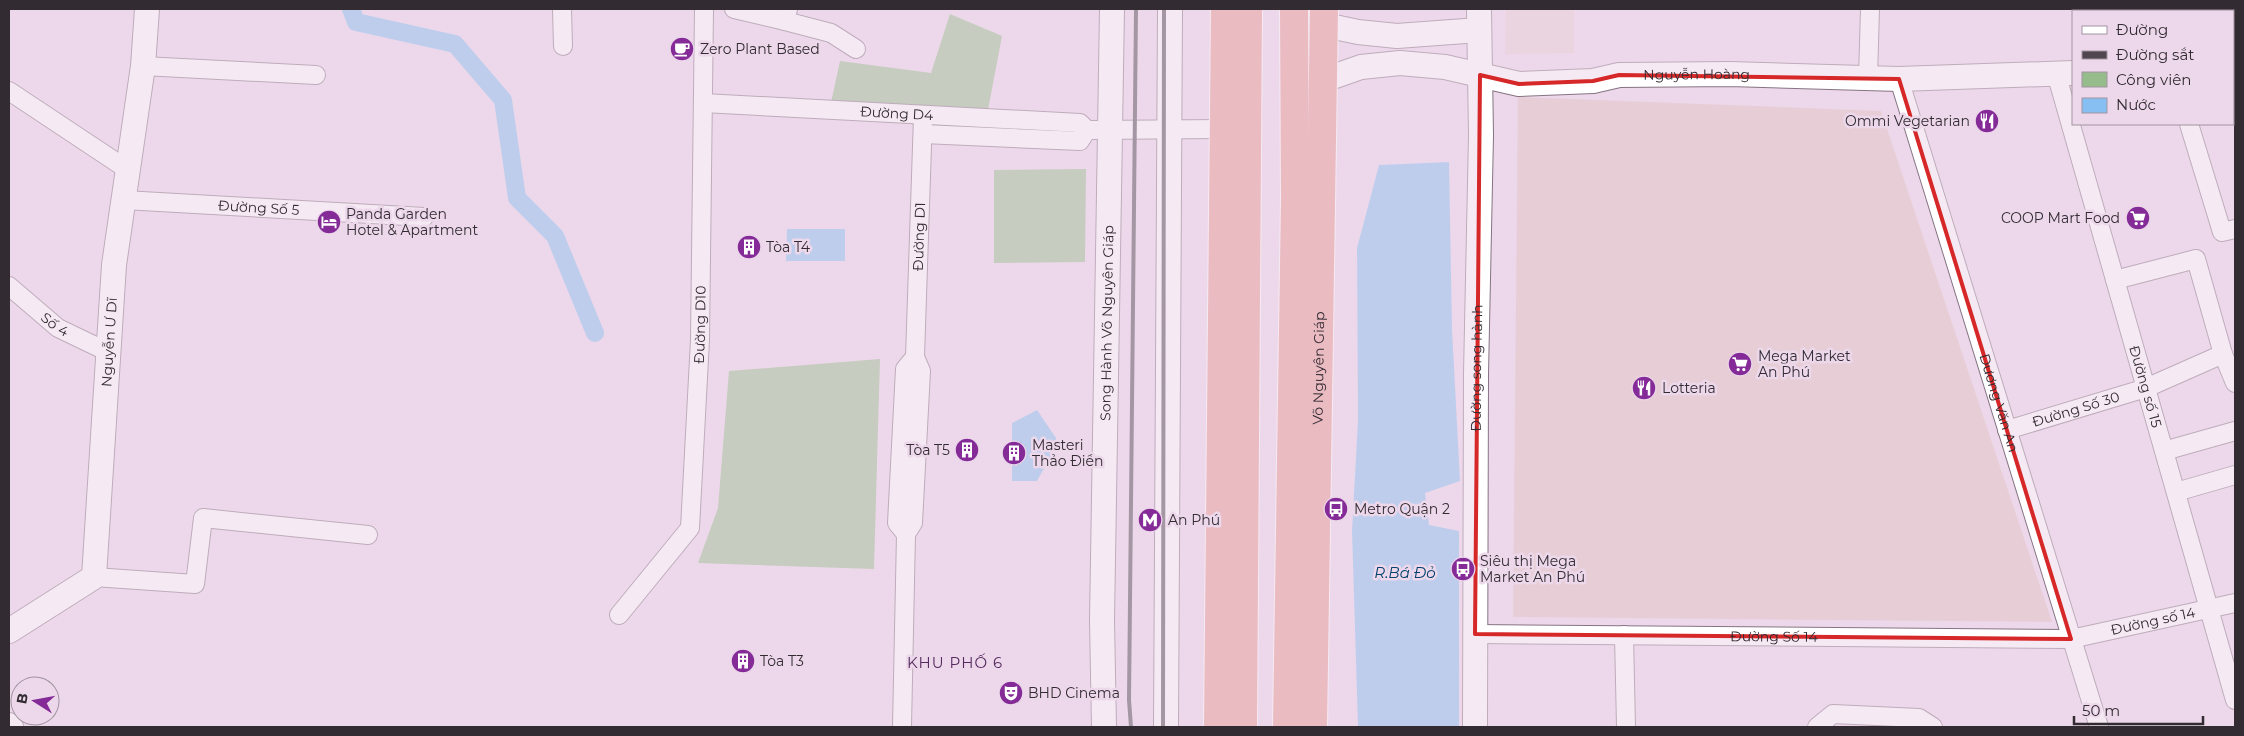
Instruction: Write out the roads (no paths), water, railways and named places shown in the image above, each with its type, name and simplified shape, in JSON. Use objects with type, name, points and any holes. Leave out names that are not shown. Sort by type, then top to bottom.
[{"type":"highway","points":[[1218,727],[1225,9]]},
{"type":"highway","points":[[1243,727],[1248,9]]},
{"type":"highway","name":"Võ Nguyên Giáp","points":[[1287,727],[1295,199],[1294,9]]},
{"type":"highway","name":"Võ Nguyên Giáp","points":[[1314,727],[1324,17]]},
{"type":"main road","name":"Nguyễn Ư Dĩ","points":[[94,578],[114,265],[144,66],[147,9]]},
{"type":"main road","name":"Song Hành Võ Nguyên Giáp","points":[[1104,727],[1098,130],[1112,9]]},
{"type":"main road","points":[[1166,727],[1170,9]]},
{"type":"main road","points":[[1324,17],[1358,32],[1397,36],[1479,19]]},
{"type":"main road","name":"Đường song hành","points":[[1475,727],[1479,19]]},
{"type":"main road","name":"Nguyễn Hoàng","points":[[1324,80],[1361,67],[1400,63],[1433,65],[1519,84],[1593,81],[1619,75],[1730,74],[1899,79],[2064,73]]},
{"type":"main road","points":[[9,631],[94,578]]},
{"type":"street","points":[[562,9],[563,46]]},
{"type":"street","name":"Đường D10","points":[[619,615],[690,528],[700,340],[704,9]]},
{"type":"street","points":[[734,9],[786,15],[831,33],[856,49]]},
{"type":"street","points":[[1868,78],[1870,9]]},
{"type":"street","points":[[2234,73],[2235,16]]},
{"type":"street","points":[[144,66],[316,75]]},
{"type":"street","name":"Đường số 15","points":[[2064,73],[2072,105]]},
{"type":"street","name":"Dương Văn An","points":[[1899,79],[2099,727]]},
{"type":"street","points":[[9,91],[128,170]]},
{"type":"street","name":"Đường D4","points":[[703,103],[1080,123],[1098,130],[1224,129]]},
{"type":"street","name":"Đường D1","points":[[902,727],[906,534],[897,523],[905,370],[915,357],[923,116]]},
{"type":"street","points":[[1032,139],[1034,121]]},
{"type":"street","name":"Đường số 15","points":[[2077,125],[2115,280],[2235,700]]},
{"type":"street","points":[[2189,125],[2222,232],[2235,229]]},
{"type":"street","name":"Đường D4","points":[[923,134],[1080,141],[1098,130]]},
{"type":"street","name":"Đường Số 5","points":[[124,200],[424,217]]},
{"type":"street","points":[[2115,280],[2196,259],[2224,354],[2235,383]]},
{"type":"street","name":"Số 4","points":[[9,286],[58,328],[108,352]]},
{"type":"street","name":"Đường Số 30","points":[[2007,430],[2146,388],[2224,354]]},
{"type":"street","points":[[2164,451],[2235,430]]},
{"type":"street","points":[[2176,492],[2235,474]]},
{"type":"street","points":[[94,578],[195,584],[203,518],[368,535]]},
{"type":"street","name":"Đường số 14","points":[[2071,639],[2235,603]]},
{"type":"street","name":"Đường Số 14","points":[[1475,634],[2071,639]]},
{"type":"street","points":[[1624,635],[1626,727]]},
{"type":"street","points":[[1817,727],[1833,714],[1920,718],[1933,727]]},
{"type":"water","name":"R.Bá Đỏ","points":[[1449,162],[1452,329],[1460,481],[1425,493],[1429,525],[1459,531],[1459,727],[1358,727],[1352,531],[1358,420],[1357,248],[1379,165]]},
{"type":"water","points":[[787,229],[845,229],[845,261],[786,261]]},
{"type":"water","points":[[1037,410],[1056,438],[1057,445],[1037,481],[1012,481],[1012,423]]},
{"type":"waterway","points":[[351,9],[356,22],[455,44],[503,100],[517,198],[555,236],[595,333]]},
{"type":"railway","points":[[1131,727],[1129,700],[1136,9]]},
{"type":"railway","points":[[1163,727],[1164,9]]},
{"type":"place","name":"Zero Plant Based","points":[[682,49]]},
{"type":"place","name":"Ommi Vegetarian","points":[[1987,121]]},
{"type":"place","name":"COOP Mart Food","points":[[2138,218]]},
{"type":"place","name":"Panda Garden Hotel & Apartment","points":[[329,222]]},
{"type":"place","name":"Tòa T4","points":[[749,247]]},
{"type":"place","name":"Mega Market An Phú","points":[[1740,364]]},
{"type":"place","name":"Lotteria","points":[[1644,388]]},
{"type":"place","name":"Tòa T5","points":[[967,450]]},
{"type":"place","name":"Masteri Thảo Điền","points":[[1014,453]]},
{"type":"place","name":"Metro Quận 2","points":[[1336,509]]},
{"type":"place","name":"An Phú","points":[[1150,520]]},
{"type":"place","name":"Siêu thị Mega Market An Phú","points":[[1463,569]]},
{"type":"place","name":"Tòa T3","points":[[743,661]]},
{"type":"place","name":"BHD Cinema","points":[[1011,693]]},
{"type":"district","name":"KHU PHỐ 6","points":[[955,662]]}]
